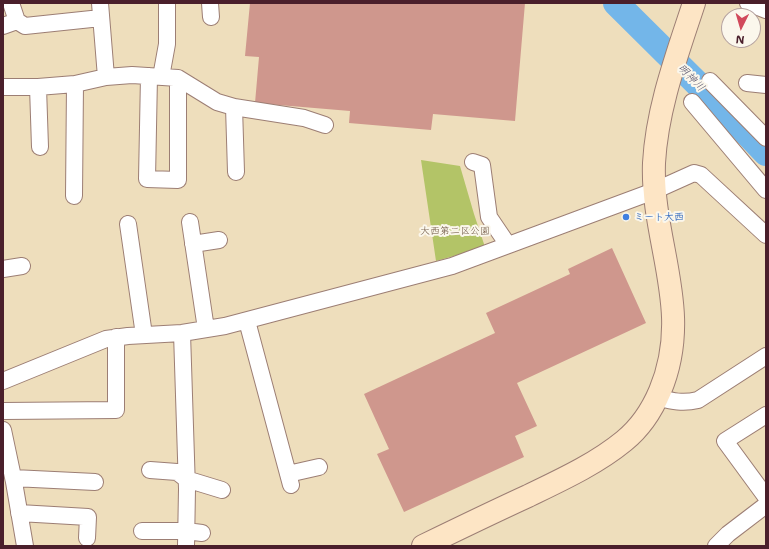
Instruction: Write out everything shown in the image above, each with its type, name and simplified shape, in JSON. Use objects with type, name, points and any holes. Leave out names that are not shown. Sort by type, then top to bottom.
[{"type":"street","points":[[11,3],[10,24],[25,26],[101,11],[106,77]]},
{"type":"street","points":[[167,3],[167,44],[155,76],[147,179],[178,180],[178,78]]},
{"type":"street","points":[[423,546],[557,482],[600,458],[624,441],[643,421],[657,397],[671,356],[674,330],[673,300],[654,191],[657,138],[660,116],[669,79],[694,3]]},
{"type":"street","points":[[748,3],[766,10]]},
{"type":"street","points":[[3,87],[38,87],[75,84],[106,77],[132,75],[178,78],[217,102],[234,107],[304,118],[325,125]]},
{"type":"street","points":[[710,81],[766,138]]},
{"type":"street","points":[[746,83],[766,85]]},
{"type":"street","points":[[74,196],[75,84]]},
{"type":"street","points":[[38,87],[40,147]]},
{"type":"street","points":[[692,102],[766,190]]},
{"type":"street","points":[[234,107],[236,172]]},
{"type":"street","points":[[473,162],[482,165],[489,217],[508,245]]},
{"type":"street","points":[[3,380],[83,347],[116,337],[182,333],[247,321],[452,266],[654,191],[694,173],[701,175],[766,233]]},
{"type":"street","points":[[190,222],[206,329]]},
{"type":"street","points":[[128,224],[144,335]]},
{"type":"street","points":[[193,244],[219,240]]},
{"type":"street","points":[[3,269],[22,266]]},
{"type":"street","points":[[247,321],[290,480],[319,467]]},
{"type":"street","points":[[142,531],[191,537],[186,479],[182,333]]},
{"type":"street","points":[[3,411],[116,410],[116,337]]},
{"type":"street","points":[[657,397],[674,402],[687,403],[698,400],[766,356]]},
{"type":"street","points":[[766,415],[725,441],[766,497]]},
{"type":"street","points":[[3,431],[11,487],[20,513],[25,546]]},
{"type":"street","points":[[150,470],[177,472],[186,479],[222,490]]},
{"type":"street","points":[[11,487],[95,482]]},
{"type":"street","points":[[716,546],[728,534],[766,505]]},
{"type":"street","points":[[20,513],[88,517],[87,538]]},
{"type":"green space","name":"大西第二区公園","points":[[421,160],[460,166],[485,247],[436,261]]},
{"type":"building","points":[[250,3],[525,3],[515,121],[433,114],[431,130],[349,123],[350,111],[255,103],[259,57],[245,56]]},
{"type":"building","points":[[612,248],[646,323],[517,383],[537,426],[515,436],[524,457],[404,512],[377,454],[389,449],[364,394],[495,333],[486,313],[570,274],[568,269]]},
{"type":"waterway","name":"明神川","points":[[616,3],[766,153]]},
{"type":"place","name":"ミート大西","points":[[626,217]]}]
